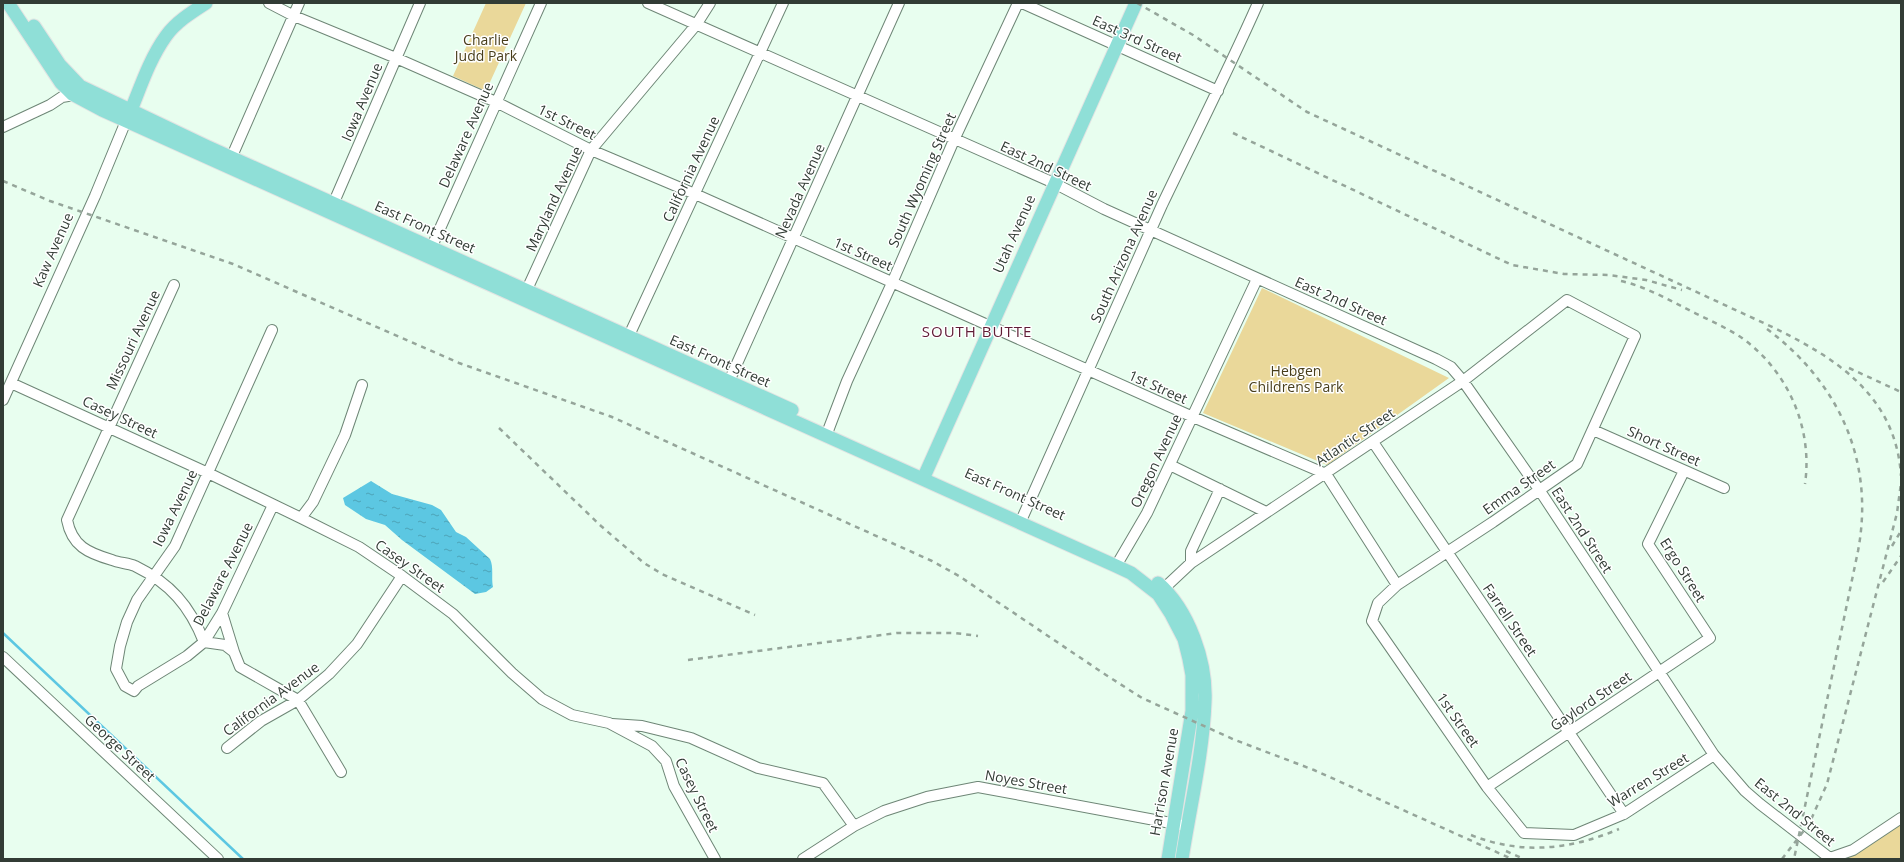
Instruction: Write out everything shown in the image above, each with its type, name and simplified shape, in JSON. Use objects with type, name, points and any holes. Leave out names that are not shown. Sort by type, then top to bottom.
[{"type":"main road","points":[[8,3],[61,83],[77,91]]},
{"type":"main road","points":[[19,3],[77,91]]},
{"type":"main road","points":[[128,116],[146,74],[166,36],[182,19],[206,3]]},
{"type":"main road","name":"Utah Avenue","points":[[924,475],[1136,3]]},
{"type":"main road","name":"East Front Street","points":[[77,91],[230,163],[627,342],[1118,562],[1134,566],[1177,604],[1194,635],[1202,674],[1205,700],[1203,719]]},
{"type":"main road","name":"East Front Street","points":[[1161,591],[1184,639],[1192,675],[1192,711]]},
{"type":"main road","name":"Harrison Avenue","points":[[1168,859],[1192,711]]},
{"type":"main road","name":"Harrison Avenue","points":[[1182,859],[1203,719]]},
{"type":"main road","points":[[1190,727],[1191,753],[1188,771],[1190,776],[1195,778]]},
{"type":"street","name":"1st Street","points":[[269,3],[294,16],[396,58],[496,102],[591,150],[695,194],[1192,417],[1326,474]]},
{"type":"street","points":[[230,163],[299,3]]},
{"type":"street","name":"Iowa Avenue","points":[[331,208],[420,3]]},
{"type":"street","name":"Delaware Avenue","points":[[430,252],[541,3]]},
{"type":"street","name":"East 2nd Street","points":[[648,3],[954,140],[1054,183],[1104,209],[1151,229],[1451,367],[1463,381],[1540,491],[1714,755],[1745,791],[1831,858]]},
{"type":"street","name":"Maryland Avenue","points":[[524,295],[591,150],[696,25],[710,3]]},
{"type":"street","name":"California Avenue","points":[[627,342],[783,3]]},
{"type":"street","name":"Nevada Avenue","points":[[727,386],[899,3]]},
{"type":"street","name":"South Wyoming Street","points":[[828,432],[847,381],[892,283],[954,140],[1018,3]]},
{"type":"street","name":"East 3rd Street","points":[[1022,3],[1218,91]]},
{"type":"street","name":"South Arizona Avenue","points":[[1022,519],[1151,229],[1218,91],[1258,3]]},
{"type":"street","points":[[3,127],[77,91]]},
{"type":"street","name":"Kaw Avenue","points":[[3,400],[95,196],[128,116]]},
{"type":"street","name":"Oregon Avenue","points":[[1118,562],[1147,513],[1257,279]]},
{"type":"street","name":"Missouri Avenue","points":[[153,576],[134,566],[112,560],[81,548],[69,532],[67,520],[108,427],[174,285]]},
{"type":"street","name":"Atlantic Street","points":[[1161,591],[1191,563],[1463,381],[1567,300],[1635,336]]},
{"type":"street","name":"Iowa Avenue","points":[[134,691],[125,686],[116,669],[120,646],[132,611],[153,576],[175,546],[272,330]]},
{"type":"street","name":"Emma Street","points":[[1372,621],[1378,603],[1397,585],[1448,553],[1540,491],[1577,464],[1635,336]]},
{"type":"street","name":"Casey Street","points":[[11,383],[208,473],[301,518],[359,547],[402,576],[453,614],[512,673],[542,699],[572,715],[609,723],[652,746],[666,761],[674,786],[715,859]]},
{"type":"street","points":[[301,518],[313,502],[345,435],[362,385]]},
{"type":"street","name":"Short Street","points":[[1593,430],[1724,488]]},
{"type":"street","name":"Farrell Street","points":[[1373,442],[1624,814]]},
{"type":"street","points":[[1170,466],[1266,512]]},
{"type":"street","name":"Ergo Street","points":[[1684,471],[1648,544],[1710,638]]},
{"type":"street","points":[[1326,474],[1397,585]]},
{"type":"street","points":[[1191,563],[1192,551],[1220,489]]},
{"type":"street","name":"Delaware Avenue","points":[[134,691],[138,686],[187,656],[204,642],[222,613],[273,505]]},
{"type":"street","points":[[153,576],[178,596],[198,626],[204,642],[225,645],[234,652]]},
{"type":"street","name":"California Avenue","points":[[227,748],[261,721],[298,700],[329,674],[357,644],[402,576]]},
{"type":"street","points":[[222,613],[240,667],[298,700],[341,772]]},
{"type":"street","name":"1st Street","points":[[1372,621],[1487,787],[1524,832]]},
{"type":"street","name":"Gaylord Street","points":[[1487,787],[1710,638]]},
{"type":"street","name":"George Street","points":[[3,657],[218,859]]},
{"type":"street","points":[[609,723],[642,726],[691,738],[758,768],[824,783],[854,826]]},
{"type":"street","name":"Warren Street","points":[[1524,832],[1574,835],[1624,814],[1714,755]]},
{"type":"street","name":"Noyes Street","points":[[803,859],[854,826],[884,811],[927,797],[978,787],[1187,826]]},
{"type":"street","points":[[1831,858],[1853,850],[1901,818]]},
{"type":"green space","name":"Charlie Judd Park","points":[[486,3],[526,3],[486,91],[453,76]]},
{"type":"green space","name":"Hebgen Childrens Park","points":[[1262,288],[1449,378],[1327,465],[1203,413]]},
{"type":"green space","points":[[1901,818],[1901,859],[1847,859],[1844,855]]},
{"type":"water","points":[[371,481],[392,494],[432,505],[441,510],[456,532],[466,537],[490,559],[492,565],[493,587],[486,592],[475,594],[402,540],[385,525],[366,519],[345,505],[343,498]]},
{"type":"waterway","points":[[3,633],[243,859]]},
{"type":"railway","points":[[1137,3],[1193,35],[1307,112],[1768,325],[1793,337],[1816,351],[1838,365],[1858,382],[1874,401],[1888,423],[1897,448],[1901,476]]},
{"type":"railway","points":[[1233,133],[1512,265],[1564,274],[1609,275],[1646,280],[1682,290]]},
{"type":"railway","points":[[3,181],[50,201],[233,264],[459,363],[612,417],[932,561],[959,576],[1142,698],[1235,740],[1314,770],[1512,859]]},
{"type":"railway","points":[[1621,281],[1654,293],[1728,330],[1742,338],[1758,351],[1772,367],[1794,402],[1801,422],[1805,442],[1805,484]]},
{"type":"railway","points":[[1767,329],[1792,350],[1814,374],[1832,399],[1846,426],[1856,455],[1861,486],[1862,518],[1858,551],[1794,859]]},
{"type":"railway","points":[[1849,368],[1901,392]]},
{"type":"railway","points":[[499,428],[601,526],[644,563],[662,574],[755,615]]},
{"type":"railway","points":[[1782,859],[1809,824],[1827,784],[1897,513],[1901,483]]},
{"type":"railway","points":[[1892,546],[1901,531]]},
{"type":"railway","points":[[1883,582],[1901,556]]},
{"type":"railway","points":[[688,660],[897,633],[955,633],[978,636]]},
{"type":"railway","points":[[1471,835],[1508,845],[1545,847],[1582,842],[1619,829]]},
{"type":"railway","points":[[1506,851],[1524,859]]},
{"type":"district","name":"SOUTH BUTTE","points":[[977,332]]}]
